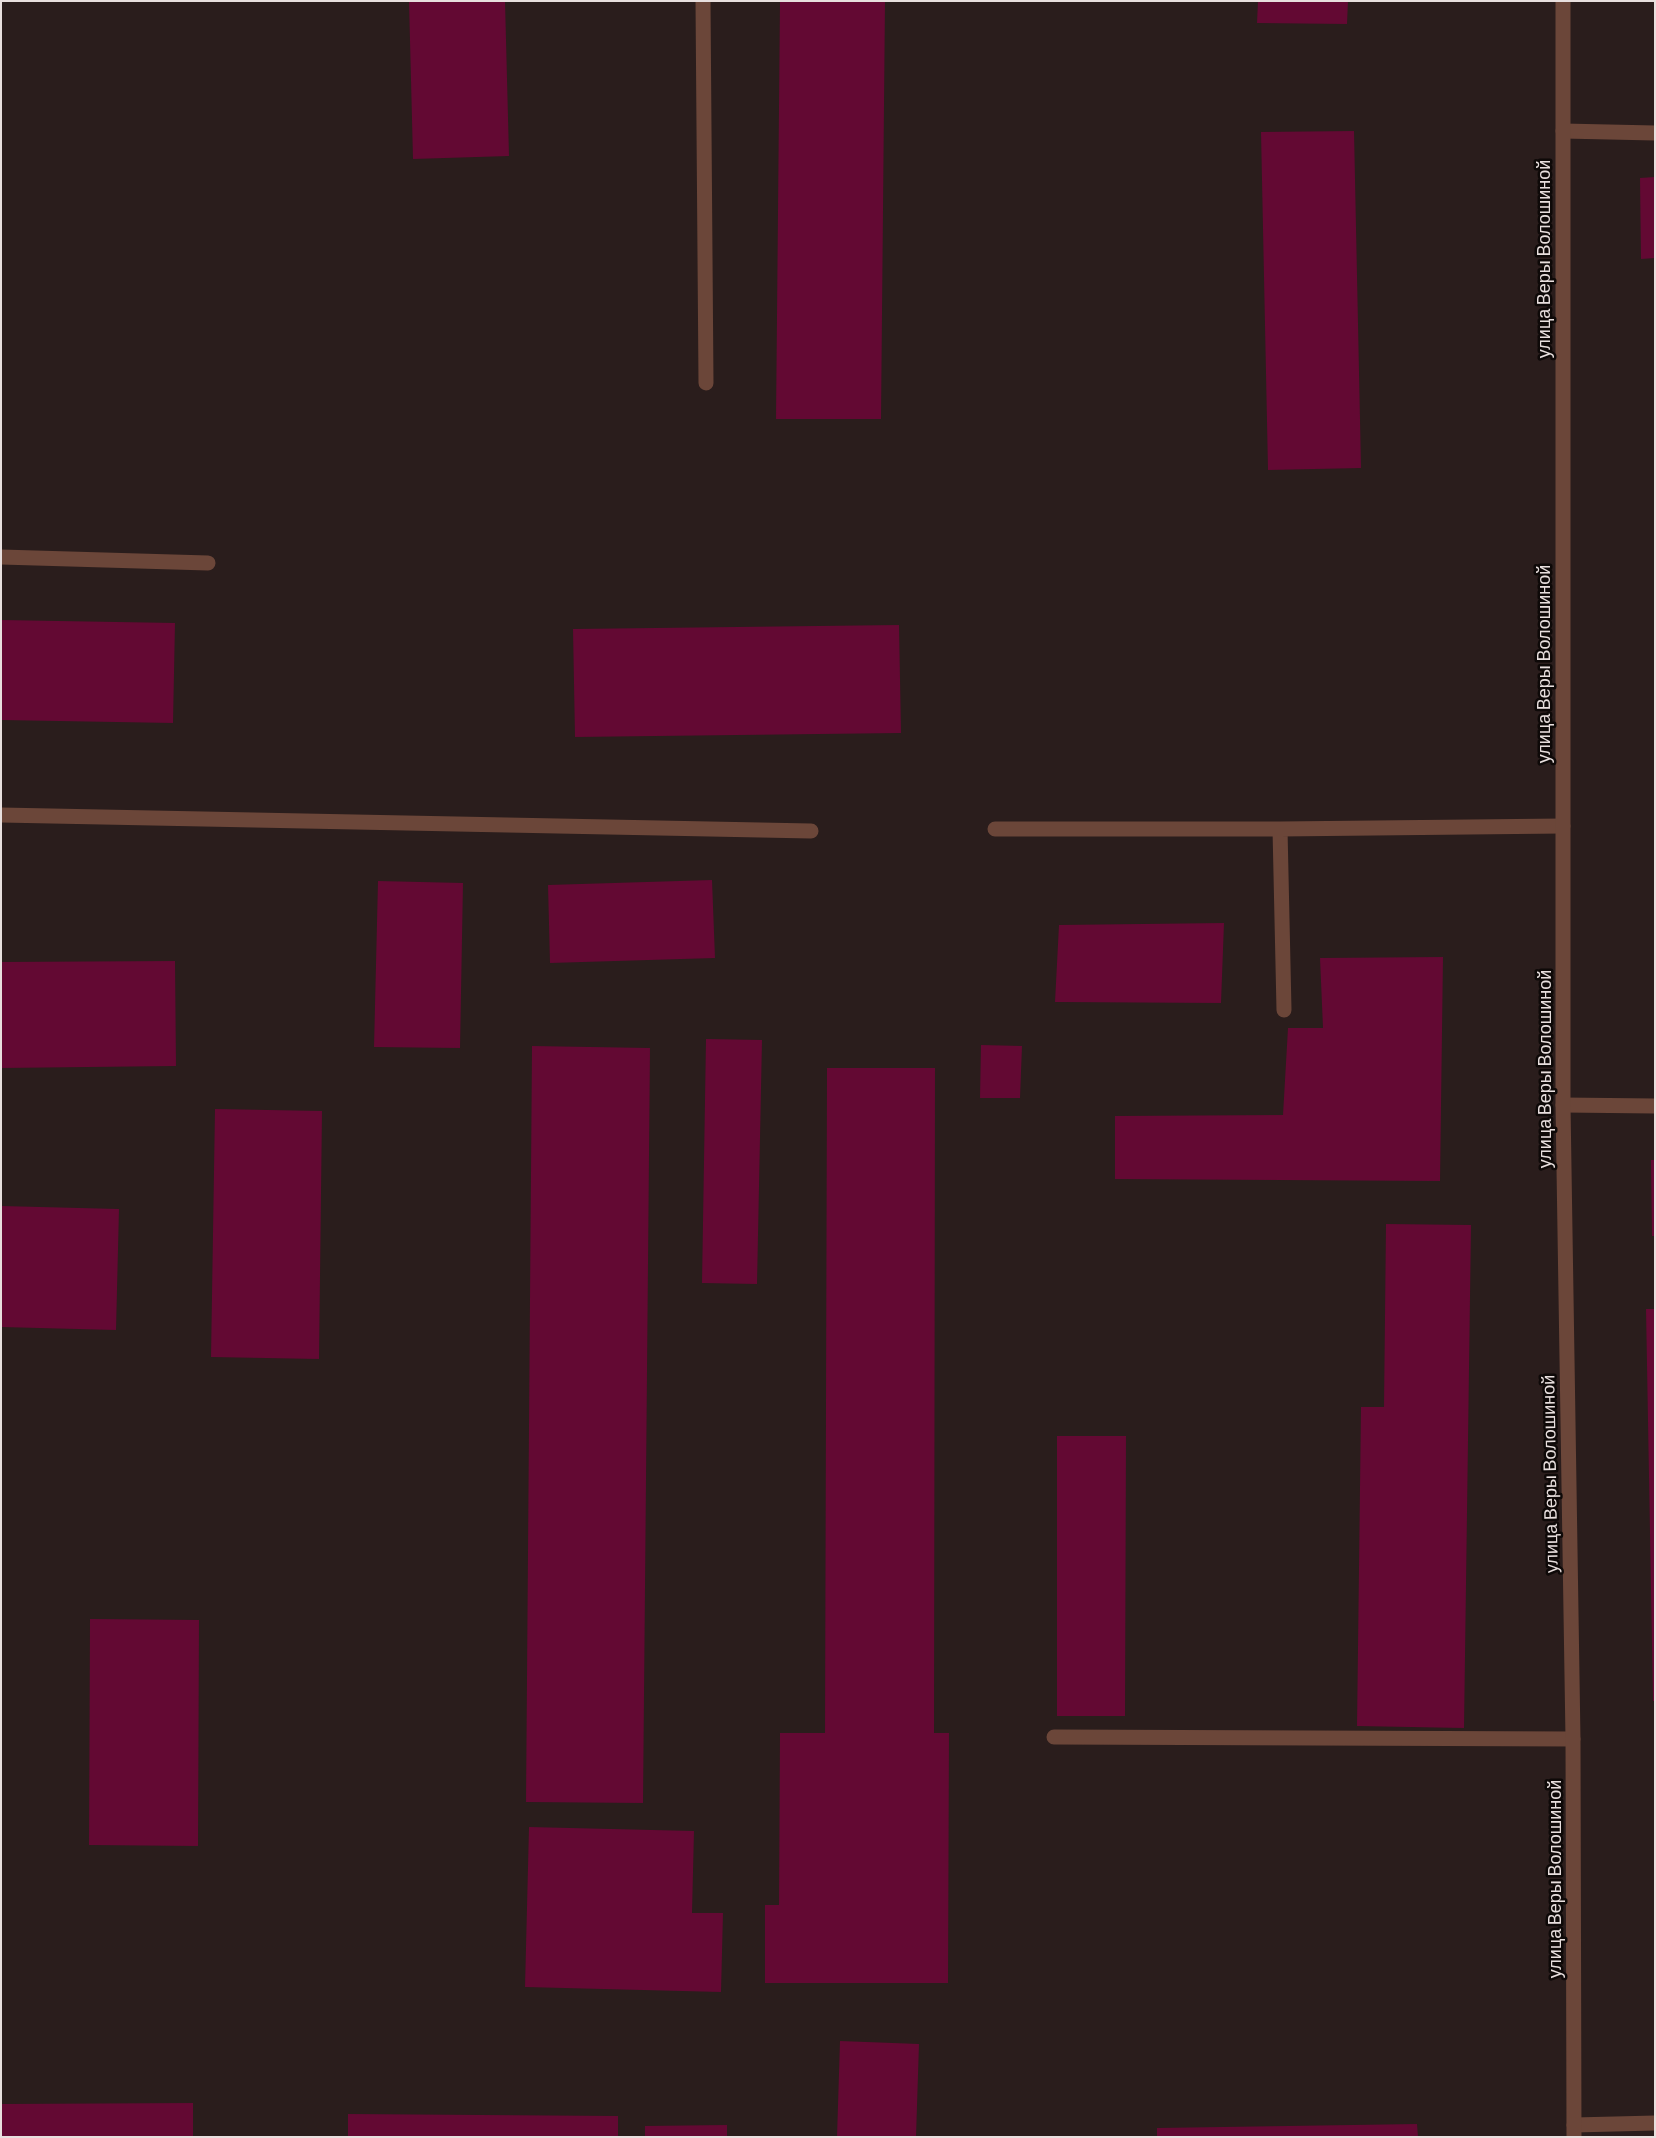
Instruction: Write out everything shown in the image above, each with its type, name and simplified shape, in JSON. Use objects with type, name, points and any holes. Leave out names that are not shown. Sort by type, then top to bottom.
[{"type":"street","points":[[703,1],[706,383]]},
{"type":"street","name":"улица Веры Волошиной","points":[[1563,1],[1563,1105],[1574,1739],[1574,2131]]},
{"type":"street","points":[[1563,131],[1655,132]]},
{"type":"street","points":[[1,557],[208,563]]},
{"type":"street","points":[[1,815],[811,831]]},
{"type":"street","points":[[995,830],[1280,830],[1563,826]]},
{"type":"street","points":[[1280,830],[1284,1010]]},
{"type":"street","points":[[1563,1105],[1655,1106]]},
{"type":"street","points":[[1054,1737],[1574,1739]]},
{"type":"street","points":[[1574,2131],[1655,2123]]},
{"type":"building","points":[[409,1],[505,1],[509,156],[413,159]]},
{"type":"building","points":[[780,1],[885,1],[881,419],[776,419]]},
{"type":"building","points":[[1258,1],[1348,1],[1347,24],[1257,23]]},
{"type":"building","points":[[1354,131],[1361,468],[1268,470],[1261,132]]},
{"type":"building","points":[[1655,177],[1655,258],[1641,259],[1640,178]]},
{"type":"building","points":[[1,620],[175,623],[173,723],[1,720]]},
{"type":"building","points":[[899,625],[901,733],[575,737],[573,629]]},
{"type":"building","points":[[712,880],[715,958],[550,963],[548,885]]},
{"type":"building","points":[[378,881],[463,883],[460,1048],[374,1047]]},
{"type":"building","points":[[1224,923],[1221,1003],[1055,1002],[1059,925]]},
{"type":"building","points":[[1443,957],[1440,1181],[1115,1179],[1115,1116],[1283,1115],[1288,1028],[1323,1028],[1320,958]]},
{"type":"building","points":[[175,961],[176,1066],[1,1068],[1,962]]},
{"type":"building","points":[[706,1039],[762,1040],[757,1284],[702,1283]]},
{"type":"building","points":[[981,1045],[1022,1046],[1020,1098],[980,1098]]},
{"type":"building","points":[[532,1046],[650,1048],[643,1803],[526,1802]]},
{"type":"building","points":[[827,1068],[935,1068],[934,1733],[949,1733],[948,1983],[765,1983],[765,1905],[779,1905],[780,1733],[825,1733]]},
{"type":"building","points":[[215,1109],[322,1111],[319,1359],[211,1357]]},
{"type":"building","points":[[1651,1160],[1655,1160],[1655,1236],[1652,1236]]},
{"type":"building","points":[[1,1206],[119,1209],[116,1330],[1,1327]]},
{"type":"building","points":[[1386,1224],[1471,1225],[1464,1728],[1357,1726],[1361,1407],[1384,1407]]},
{"type":"building","points":[[1646,1309],[1655,1309],[1655,1701],[1653,1701]]},
{"type":"building","points":[[1057,1436],[1126,1436],[1125,1716],[1057,1716]]},
{"type":"building","points":[[90,1619],[199,1620],[198,1846],[89,1845]]},
{"type":"building","points":[[529,1827],[694,1831],[692,1913],[723,1913],[721,1992],[525,1987]]},
{"type":"building","points":[[840,2041],[919,2044],[916,2137],[837,2137]]},
{"type":"building","points":[[193,2103],[193,2137],[1,2137],[1,2104]]},
{"type":"building","points":[[348,2114],[618,2116],[618,2137],[348,2137]]},
{"type":"building","points":[[1417,2124],[1418,2137],[1157,2137],[1157,2128]]},
{"type":"building","points":[[727,2125],[727,2137],[645,2137],[645,2126]]}]
